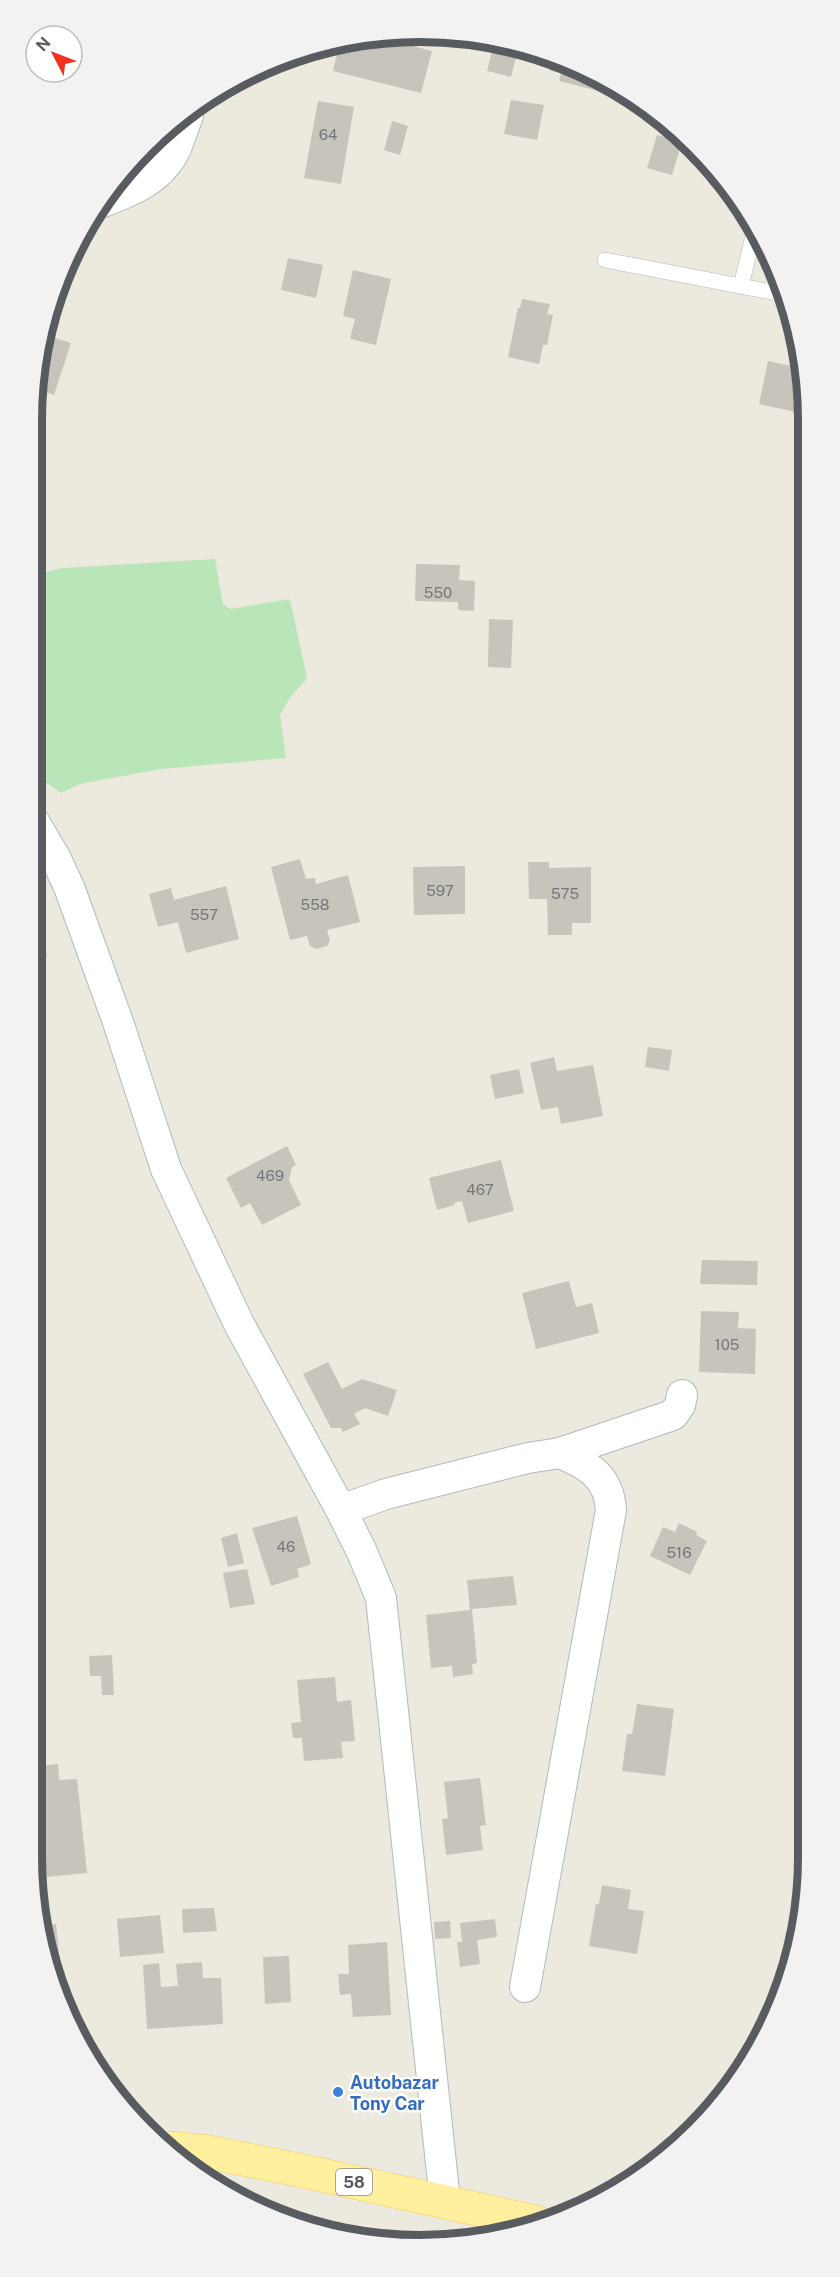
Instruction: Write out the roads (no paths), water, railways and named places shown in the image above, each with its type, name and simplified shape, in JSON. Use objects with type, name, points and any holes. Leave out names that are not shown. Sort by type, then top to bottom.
[{"type":"main road","name":"58","points":[[181,2149],[219,2155],[445,2201],[526,2220]]},
{"type":"street","points":[[115,197],[152,179],[168,162],[184,125]]},
{"type":"street","points":[[42,835],[69,887],[118,1022],[166,1169],[239,1324],[341,1510],[381,1598],[445,2201]]},
{"type":"street","points":[[341,1510],[386,1494],[528,1458],[560,1453],[673,1415],[680,1405],[682,1395]]},
{"type":"street","points":[[525,1988],[611,1510],[610,1493],[598,1476],[584,1462],[560,1453]]},
{"type":"lane","points":[[741,286],[752,240]]},
{"type":"lane","points":[[605,260],[776,293]]},
{"type":"place","name":"Autobazar Tony Car","points":[[338,2092]]}]
